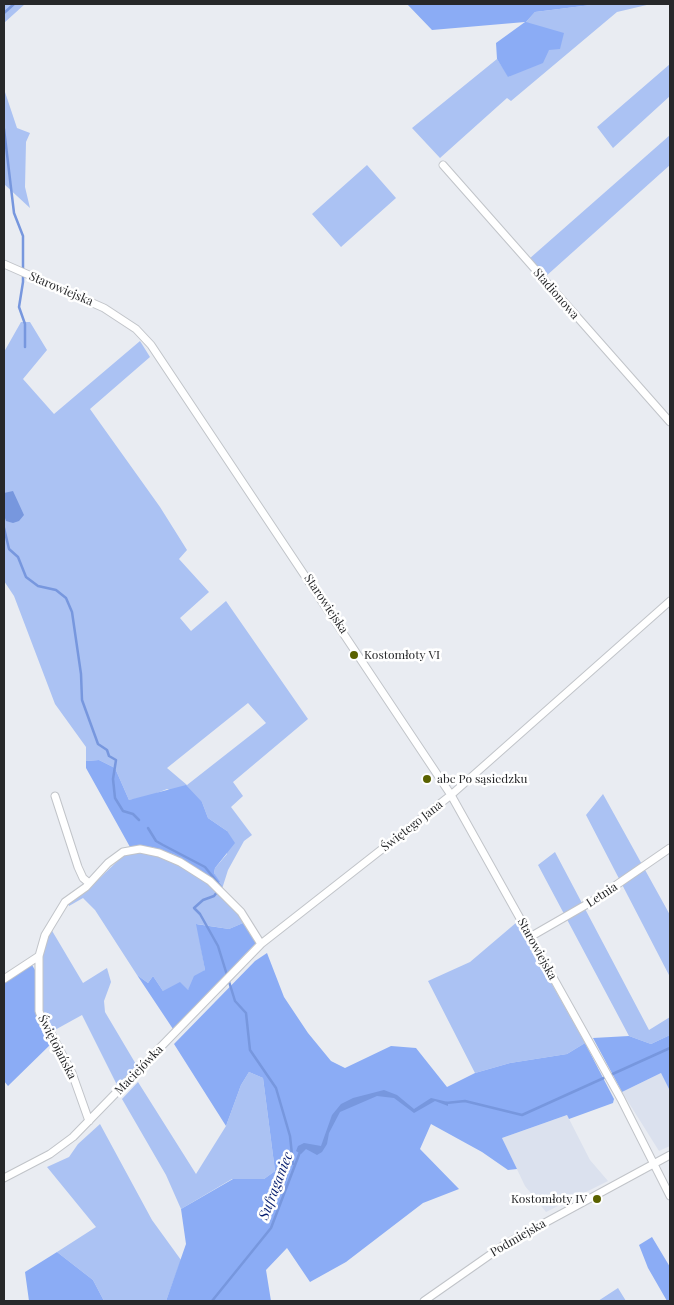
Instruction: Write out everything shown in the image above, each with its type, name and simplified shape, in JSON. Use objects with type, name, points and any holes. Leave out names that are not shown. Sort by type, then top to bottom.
[{"type":"street","name":"Stadionowa","points":[[443,165],[670,422]]},
{"type":"street","name":"Starowiejska","points":[[4,264],[104,308],[136,329],[151,345],[451,795],[604,1069],[654,1164]]},
{"type":"street","name":"Świętego Jana","points":[[261,944],[451,795],[670,601]]},
{"type":"street","points":[[55,796],[78,867],[83,878],[89,883]]},
{"type":"street","name":"Letnia","points":[[530,937],[596,899],[670,848]]},
{"type":"street","name":"Świętojańska","points":[[89,1121],[72,1073],[52,1035],[43,1023],[39,1012],[39,956],[45,935],[65,902],[123,852],[140,849],[159,853],[180,862],[219,889],[241,912],[261,944]]},
{"type":"street","name":"Maciejówka","points":[[4,1178],[50,1154],[73,1138],[261,944]]},
{"type":"street","points":[[4,979],[39,956]]},
{"type":"street","name":"Podmiejska","points":[[424,1301],[504,1245],[670,1155]]},
{"type":"street","points":[[654,1164],[670,1196]]},
{"type":"shaded area","points":[[4,4],[25,4],[4,23]]},
{"type":"shaded area","points":[[407,4],[599,4],[535,12],[526,22],[564,33],[560,49],[549,50],[543,63],[508,77],[497,59],[496,43],[525,22],[432,30]]},
{"type":"shaded area","points":[[599,4],[651,4],[617,12],[511,101],[507,98],[440,158],[412,128],[497,59],[509,77],[526,22],[535,12]]},
{"type":"shaded area","points":[[670,64],[670,96],[613,148],[597,127]]},
{"type":"shaded area","points":[[4,89],[17,128],[30,133],[26,142],[25,187],[30,208],[4,184]]},
{"type":"shaded area","points":[[670,135],[670,165],[545,277],[529,259]]},
{"type":"shaded area","points":[[367,165],[396,198],[341,247],[312,214]]},
{"type":"shaded area","points":[[21,322],[30,322],[47,350],[23,379],[54,414],[140,341],[150,357],[90,409],[160,507],[187,550],[179,559],[209,592],[180,618],[191,631],[226,601],[308,719],[233,782],[243,796],[231,807],[252,835],[244,841],[228,870],[222,889],[215,882],[219,882],[214,873],[215,868],[227,854],[227,831],[208,818],[202,802],[167,789],[147,797],[129,800],[115,768],[99,760],[86,761],[86,747],[55,704],[14,596],[4,581],[4,352]],"holes":[[[248,703],[266,723],[187,785],[167,768]]]},
{"type":"shaded area","points":[[13,491],[24,515],[19,521],[13,523],[6,521],[4,515],[4,493]]},
{"type":"shaded area","points":[[99,760],[115,768],[129,800],[186,785],[202,802],[208,818],[227,831],[235,843],[215,868],[214,873],[220,882],[215,882],[175,855],[152,847],[130,847],[86,768],[86,761]]},
{"type":"shaded area","points":[[603,794],[670,915],[670,977],[586,815]]},
{"type":"shaded area","points":[[555,852],[649,1030],[670,1017],[670,1035],[651,1044],[629,1036],[538,865]]},
{"type":"shaded area","points":[[140,853],[158,856],[178,863],[209,883],[238,912],[243,923],[229,929],[197,924],[205,970],[188,990],[163,991],[153,976],[148,983],[137,975],[95,910],[83,898],[69,906],[68,903],[88,889],[124,855]]},
{"type":"shaded area","points":[[517,922],[585,1043],[567,1054],[510,1063],[475,1073],[428,981],[470,962]]},
{"type":"shaded area","points":[[243,923],[256,943],[173,1029],[137,975],[148,983],[153,976],[163,991],[180,982],[188,990],[194,976],[205,970],[196,924],[229,929]]},
{"type":"shaded area","points":[[51,929],[83,983],[107,968],[111,982],[104,1001],[105,1012],[137,1066],[118,1087],[82,1015],[53,1031],[46,1023],[42,1013],[41,960]]},
{"type":"shaded area","points":[[267,953],[284,997],[308,1033],[331,1061],[345,1068],[391,1046],[416,1048],[447,1087],[475,1073],[510,1063],[567,1054],[585,1043],[614,1099],[613,1103],[569,1119],[567,1115],[502,1138],[517,1169],[508,1170],[482,1152],[431,1124],[420,1149],[459,1189],[423,1203],[346,1262],[310,1282],[287,1248],[266,1270],[271,1301],[166,1301],[186,1244],[181,1209],[233,1179],[264,1179],[275,1171],[263,1078],[249,1072],[241,1085],[226,1126],[174,1044],[255,961]]},
{"type":"shaded area","points":[[27,965],[32,965],[35,970],[36,1005],[53,1042],[8,1086],[4,1081],[4,981]]},
{"type":"shaded area","points":[[670,1035],[670,1091],[661,1073],[622,1092],[593,1038],[629,1036],[651,1044]]},
{"type":"shaded area","points":[[249,1072],[263,1078],[275,1171],[264,1179],[232,1179],[181,1209],[166,1175],[122,1099],[138,1082],[196,1174],[226,1126],[241,1085]]},
{"type":"shaded area","points":[[661,1073],[670,1091],[670,1146],[659,1151],[622,1092]]},
{"type":"shaded area","points":[[384,1090],[397,1095],[414,1109],[431,1098],[448,1102],[448,1106],[435,1101],[414,1113],[394,1098],[377,1096],[340,1112],[322,1152],[317,1155],[306,1149],[301,1154],[296,1151],[298,1146],[304,1143],[321,1146],[332,1115],[341,1104],[353,1098]]},
{"type":"shaded area","points":[[567,1115],[590,1160],[608,1181],[546,1212],[525,1186],[502,1138]]},
{"type":"shaded area","points":[[100,1124],[152,1220],[181,1260],[166,1301],[104,1301],[93,1280],[57,1252],[96,1227],[47,1167],[69,1157],[78,1144]]},
{"type":"shaded area","points":[[652,1237],[670,1267],[670,1301],[667,1301],[648,1268],[639,1245]]},
{"type":"shaded area","points":[[57,1252],[93,1280],[104,1301],[29,1301],[25,1272]]},
{"type":"shaded area","points":[[618,1288],[626,1301],[598,1301]]},
{"type":"waterway","points":[[4,13],[14,4]]},
{"type":"waterway","points":[[4,129],[14,213],[23,236],[23,282],[19,307],[25,324],[25,347]]},
{"type":"waterway","points":[[4,528],[9,549],[18,557],[26,577],[38,586],[56,590],[66,598],[72,612],[81,674],[82,700],[98,744],[107,750],[109,756],[116,760],[113,779],[115,798],[123,811],[133,814],[139,820]]},
{"type":"waterway","points":[[148,828],[156,841],[205,867],[221,887],[214,896],[203,900],[194,908],[200,914],[218,946],[235,1001],[246,1013],[250,1050],[276,1088],[290,1136],[293,1164]]},
{"type":"waterway","name":"Sufraganiec","points":[[446,1103],[465,1101],[522,1115],[670,1048]]},
{"type":"waterway","name":"Sufraganiec","points":[[212,1301],[271,1228],[300,1152]]},
{"type":"place","name":"Kostomłoty VI","points":[[354,655]]},
{"type":"place","name":"abc Po sąsiedzku","points":[[427,779]]},
{"type":"place","name":"Kostomłoty IV","points":[[597,1199]]}]
